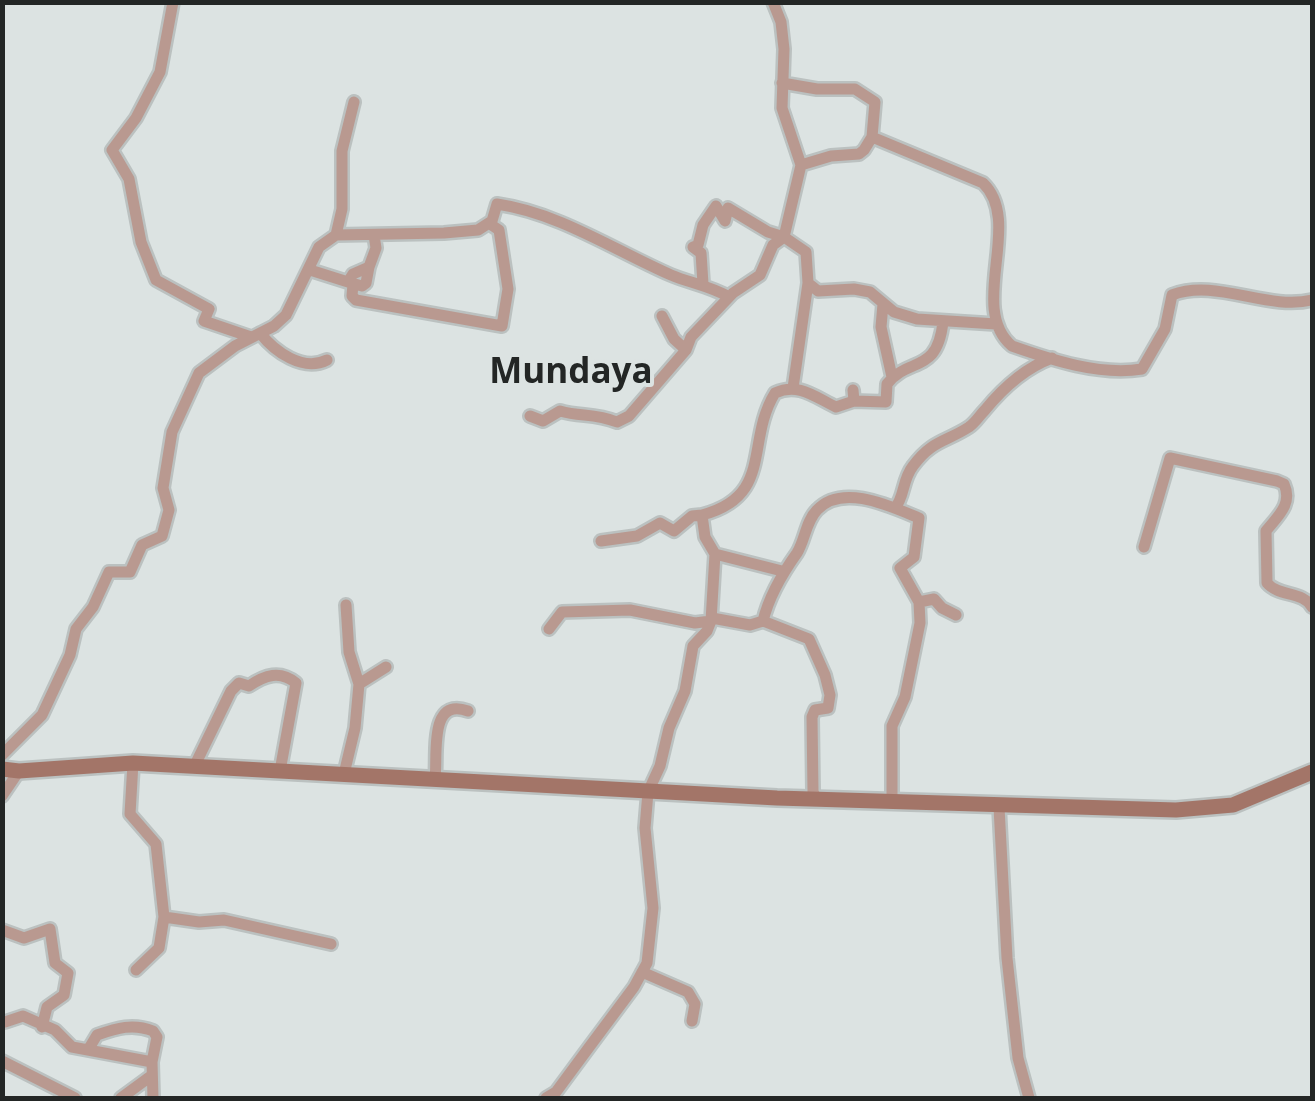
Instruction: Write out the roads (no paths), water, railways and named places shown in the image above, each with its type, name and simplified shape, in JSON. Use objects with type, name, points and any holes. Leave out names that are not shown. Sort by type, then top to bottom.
[{"type":"main road","points":[[11,770],[132,763],[816,800],[1000,807],[1211,808],[1250,800],[1312,772]]},
{"type":"street","points":[[173,2],[160,72],[136,118],[112,150],[128,179],[141,242],[156,280],[209,309],[204,320],[255,335],[302,364],[312,366],[327,360]]},
{"type":"street","points":[[530,416],[542,421],[560,411],[574,416],[587,412],[617,422],[635,409],[686,350],[691,337],[729,297],[760,275],[774,245],[784,237],[801,166],[782,108],[784,49],[781,22],[773,2]]},
{"type":"street","points":[[782,82],[848,88],[875,102],[872,137],[860,154],[831,156],[801,166]]},
{"type":"street","points":[[336,235],[342,210],[342,152],[354,102]]},
{"type":"street","points":[[872,137],[983,183],[990,190],[998,235],[996,324],[1012,346],[1104,371],[1142,369],[1162,337],[1172,295],[1182,291],[1296,303],[1312,300]]},
{"type":"street","points":[[2,754],[42,715],[70,655],[76,628],[93,608],[109,572],[130,572],[142,545],[162,536],[170,510],[163,488],[169,448],[199,372],[286,314],[319,247],[336,235],[478,230],[490,224],[497,204],[523,208],[546,215],[602,244],[633,253],[677,278],[703,284],[729,297]]},
{"type":"street","points":[[703,284],[701,252],[693,247],[698,245],[703,224],[716,206],[725,221],[728,208],[806,252],[808,283],[794,388]]},
{"type":"street","points":[[374,235],[376,248],[369,268],[353,274],[350,283],[356,300],[502,326],[508,289],[499,230],[490,224]]},
{"type":"street","points":[[310,270],[350,283]]},
{"type":"street","points":[[808,283],[818,291],[862,290],[902,314],[943,322],[996,324]]},
{"type":"street","points":[[883,304],[882,327],[892,377]]},
{"type":"street","points":[[662,316],[674,339],[686,350]]},
{"type":"street","points":[[601,541],[636,536],[660,524],[674,531],[692,516],[727,507],[748,486],[767,406],[778,390],[794,388],[812,393],[836,407],[854,395],[886,402],[886,384],[892,377],[924,364],[940,339],[943,322]]},
{"type":"street","points":[[896,508],[905,478],[925,453],[945,437],[971,426],[1013,381],[1039,362],[1052,358]]},
{"type":"street","points":[[1144,547],[1170,458],[1277,481],[1284,484],[1289,494],[1287,506],[1266,531],[1267,583],[1307,599],[1312,608]]},
{"type":"street","points":[[762,621],[782,571],[799,548],[817,510],[835,498],[856,498],[919,518],[914,557],[900,568],[919,602],[920,623],[905,697],[892,726],[892,802]]},
{"type":"street","points":[[546,1098],[556,1092],[647,963],[653,918],[645,828],[648,792],[660,766],[668,728],[686,691],[693,646],[712,620],[715,554],[704,537],[702,515]]},
{"type":"street","points":[[715,554],[782,571]]},
{"type":"street","points":[[919,602],[934,599],[956,616]]},
{"type":"street","points":[[344,774],[355,728],[359,684],[349,652],[346,605]]},
{"type":"street","points":[[549,629],[562,612],[630,610],[695,623],[712,620],[750,626],[762,621],[809,638],[826,675],[830,702],[828,708],[815,710],[812,716],[816,800]]},
{"type":"street","points":[[359,684],[386,667]]},
{"type":"street","points":[[194,767],[238,683],[250,686],[278,674],[296,683],[280,771]]},
{"type":"street","points":[[435,779],[439,720],[447,710],[458,707],[468,711]]},
{"type":"street","points":[[132,763],[130,814],[156,844],[164,916],[159,948],[136,970]]},
{"type":"street","points":[[2,796],[11,770]]},
{"type":"street","points":[[1000,807],[1007,958],[1018,1058],[1029,1098]]},
{"type":"street","points":[[164,916],[199,922],[224,920],[331,944]]},
{"type":"street","points":[[2,930],[24,938],[50,929],[55,962],[68,973],[64,995],[47,1007],[42,1026]]},
{"type":"street","points":[[642,972],[688,992],[695,1004],[692,1021]]},
{"type":"street","points":[[4,1022],[23,1016],[55,1030],[72,1047],[152,1069]]},
{"type":"street","points":[[88,1050],[96,1035],[129,1026],[148,1028],[157,1037],[153,1098]]},
{"type":"street","points":[[2,1061],[75,1098]]},
{"type":"street","points":[[121,1098],[152,1069]]},
{"type":"street","points":[[45,1098],[60,1090]]},
{"type":"district","name":"Mundaya","points":[[571,373]]}]
